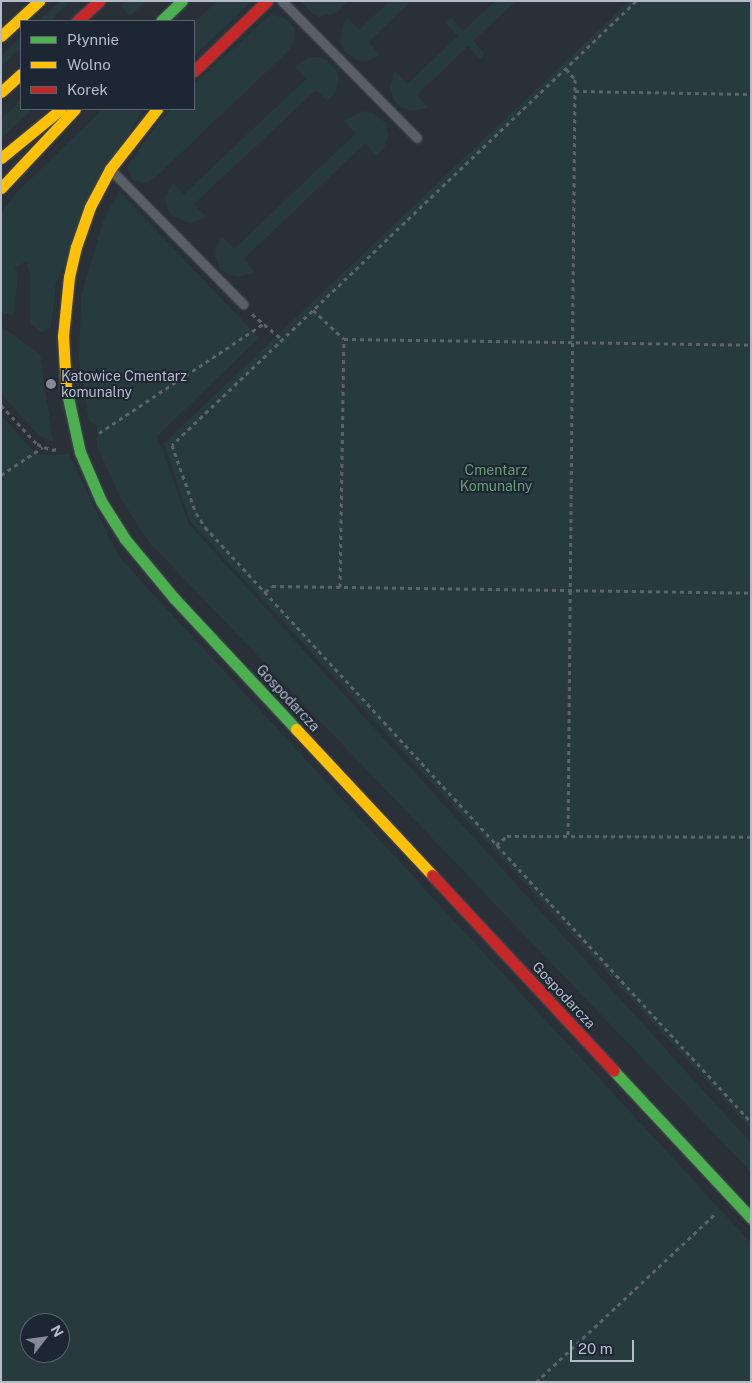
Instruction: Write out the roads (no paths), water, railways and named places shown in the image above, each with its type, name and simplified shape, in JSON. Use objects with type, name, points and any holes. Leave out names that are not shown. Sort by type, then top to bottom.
[{"type":"main road","points":[[1,36],[39,1]]},
{"type":"main road","points":[[78,20],[99,1]]},
{"type":"main road","points":[[162,20],[182,1]]},
{"type":"main road","points":[[195,70],[267,1]]},
{"type":"main road","points":[[1,92],[20,75]]},
{"type":"main road","points":[[1,158],[60,110]]},
{"type":"main road","points":[[1,188],[74,110]]},
{"type":"main road","name":"Gospodarcza","points":[[156,110],[136,133],[110,169],[90,207],[76,247],[64,308],[63,361],[69,405],[80,452],[93,485],[116,525],[139,557],[181,605],[751,1218]]},
{"type":"lane","points":[[282,1],[417,138]]},
{"type":"lane","points":[[110,169],[243,304]]},
{"type":"place","name":"Katowice Cmentarz komunalny","points":[[51,384]]},
{"type":"park label","name":"Cmentarz Komunalny","points":[[496,478]]}]
